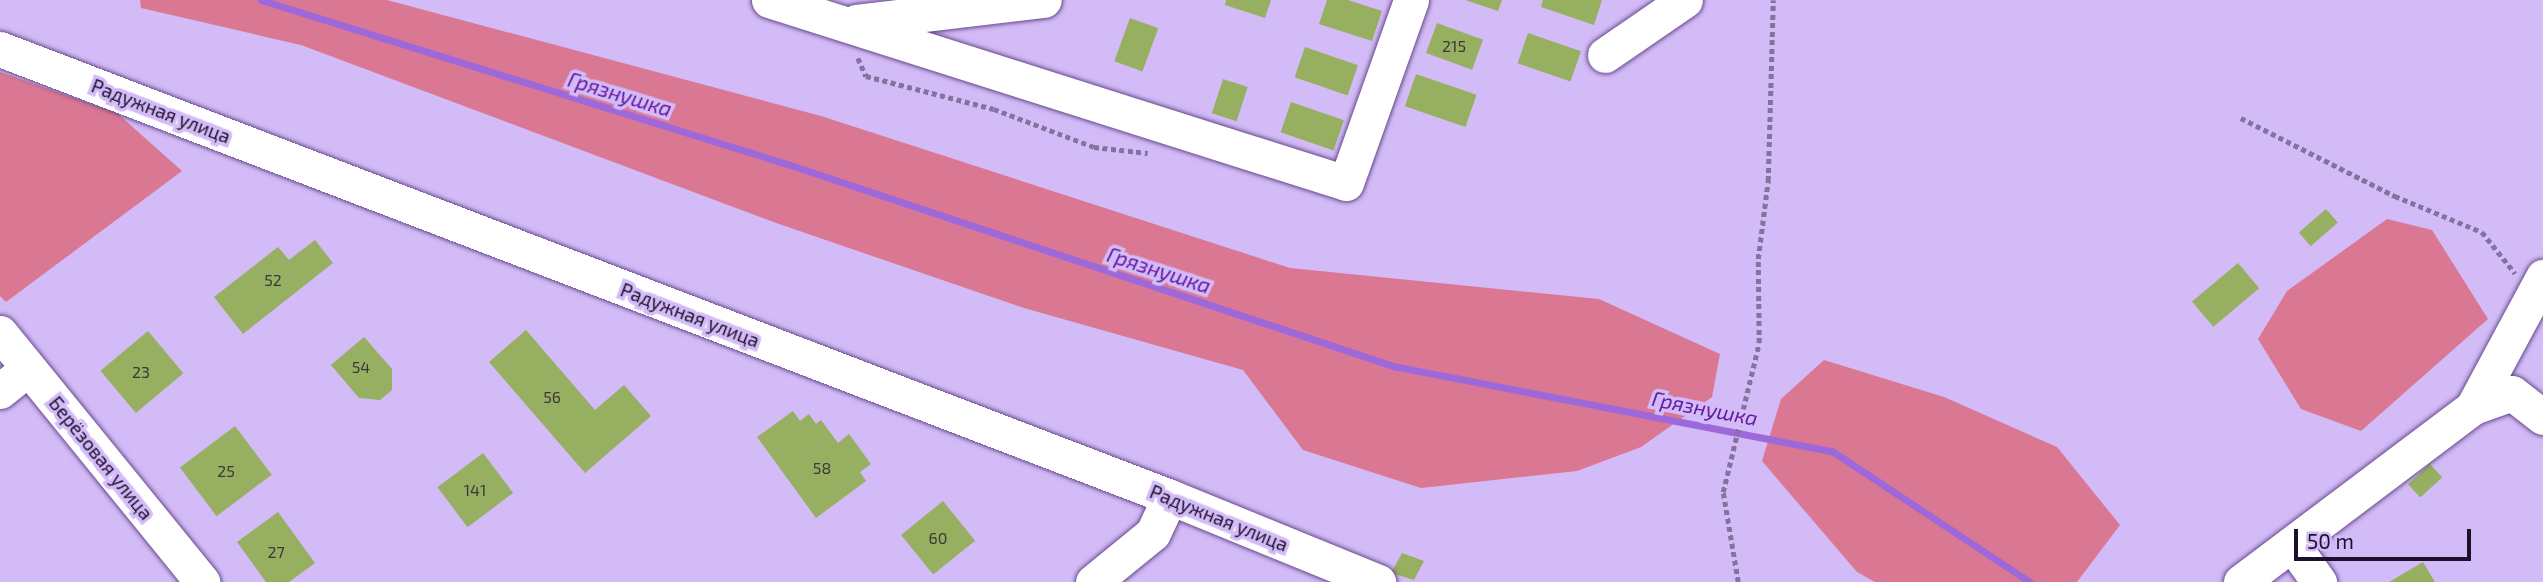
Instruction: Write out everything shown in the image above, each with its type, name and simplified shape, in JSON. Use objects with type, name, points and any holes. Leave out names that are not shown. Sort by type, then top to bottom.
[{"type":"street","points":[[769,0],[1346,183],[1411,0]]},
{"type":"street","points":[[852,25],[1044,0]]},
{"type":"street","points":[[1605,55],[1685,0]]},
{"type":"street","name":"Радужная улица","points":[[0,49],[1170,497],[1378,582]]},
{"type":"street","points":[[2473,407],[2538,286]]},
{"type":"street","name":"Берёзовая улица","points":[[0,333],[202,582]]},
{"type":"street","points":[[0,391],[29,368]]},
{"type":"street","points":[[2241,582],[2473,407],[2512,393],[2543,417]]},
{"type":"street","points":[[1093,582],[1153,533],[1170,497]]},
{"type":"street","points":[[2292,544],[2319,582]]},
{"type":"path","points":[[1738,582],[1723,492],[1759,343],[1758,259],[1768,181],[1773,0]]},
{"type":"path","points":[[852,25],[855,49],[866,76],[995,109],[1094,147],[1160,154]]},
{"type":"path","points":[[2241,118],[2395,196],[2482,232],[2538,286]]},
{"type":"shaded area","points":[[140,0],[387,0],[821,116],[1290,268],[1599,299],[1720,354],[1712,397],[1641,447],[1577,471],[1421,488],[1303,450],[1243,370],[1024,308],[779,224],[301,45],[141,8]]},
{"type":"shaded area","points":[[0,72],[117,113],[182,171],[6,302],[0,296]]},
{"type":"shaded area","points":[[2387,219],[2432,230],[2488,319],[2361,431],[2301,409],[2258,339],[2287,291]]},
{"type":"shaded area","points":[[1824,360],[1944,397],[2057,447],[2120,525],[2077,582],[1875,582],[1857,572],[1762,461],[1781,399]]},
{"type":"building","points":[[1226,0],[1271,0],[1265,18],[1225,5]]},
{"type":"building","points":[[1327,0],[1348,0],[1382,11],[1372,41],[1319,24]]},
{"type":"building","points":[[1465,0],[1502,0],[1498,11]]},
{"type":"building","points":[[1543,0],[1602,0],[1594,25],[1541,7]]},
{"type":"building","points":[[1130,18],[1158,28],[1142,71],[1114,61]]},
{"type":"building","points":[[1437,23],[1483,40],[1472,70],[1426,53]]},
{"type":"building","points":[[1528,33],[1581,51],[1571,81],[1518,63]]},
{"type":"building","points":[[1305,47],[1358,65],[1348,95],[1295,77]]},
{"type":"building","points":[[1416,74],[1477,95],[1465,127],[1405,106]]},
{"type":"building","points":[[1223,79],[1248,87],[1237,121],[1212,113]]},
{"type":"building","points":[[1291,102],[1344,120],[1334,150],[1281,132]]},
{"type":"building","points":[[2326,209],[2338,223],[2311,246],[2299,233]]},
{"type":"building","points":[[315,240],[333,263],[243,334],[214,297],[278,247],[289,260]]},
{"type":"building","points":[[2238,263],[2259,288],[2213,327],[2192,302]]},
{"type":"building","points":[[526,330],[595,410],[624,385],[651,416],[585,473],[489,362]]},
{"type":"building","points":[[148,331],[183,373],[136,413],[101,371]]},
{"type":"building","points":[[364,337],[392,369],[392,390],[380,400],[359,398],[331,365]]},
{"type":"building","points":[[793,411],[800,421],[809,414],[816,424],[821,420],[838,443],[849,434],[871,464],[860,472],[866,481],[816,518],[757,437]]},
{"type":"building","points":[[235,426],[272,475],[217,516],[180,468]]},
{"type":"building","points":[[483,453],[513,493],[468,527],[437,487]]},
{"type":"building","points":[[2430,464],[2442,477],[2420,498],[2408,484]]},
{"type":"building","points":[[943,501],[975,541],[933,575],[901,535]]},
{"type":"building","points":[[278,512],[315,563],[289,582],[266,582],[237,542]]},
{"type":"building","points":[[1402,553],[1424,561],[1414,580],[1391,573]]},
{"type":"building","points":[[2423,562],[2435,582],[2389,582]]},
{"type":"waterway","name":"Грязнушка","points":[[261,0],[790,165],[1393,366],[1832,451],[2030,582]]}]
